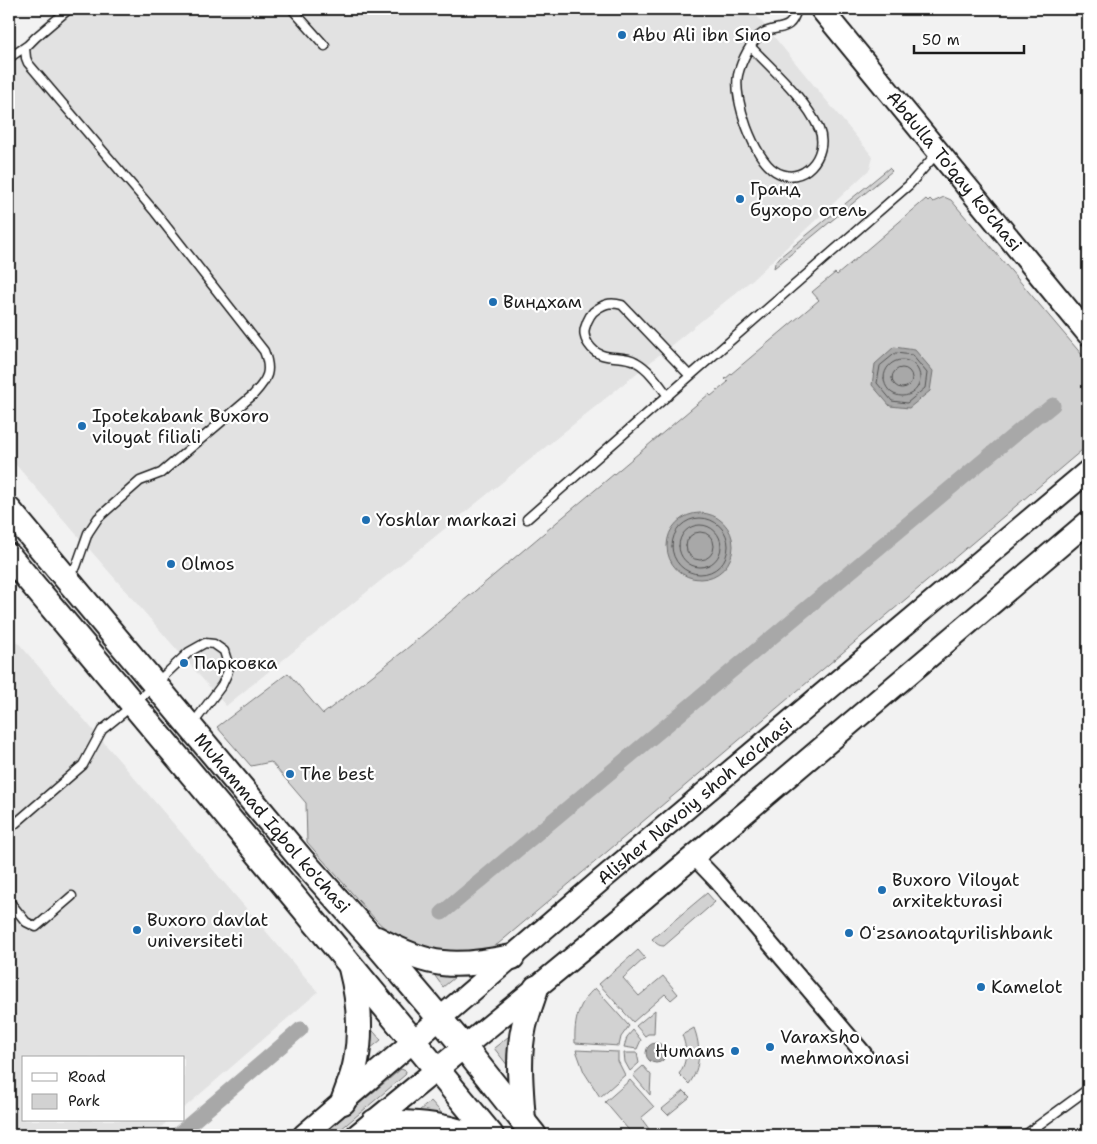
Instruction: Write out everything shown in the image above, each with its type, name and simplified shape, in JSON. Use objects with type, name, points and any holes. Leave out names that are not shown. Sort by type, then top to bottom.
[{"type":"main road","name":"Abdulla To'qay ko'chasi","points":[[820,9],[1088,334]]},
{"type":"main road","name":"Alisher Navoiy shoh ko'chasi","points":[[304,1135],[1088,471]]},
{"type":"main road","name":"Muhammad Iqbol ko'chasi","points":[[9,510],[301,859],[464,1047],[529,1128]]},
{"type":"main road","points":[[365,1129],[536,988],[1088,522]]},
{"type":"main road","name":"Muhammad Iqbol ko'chasi","points":[[9,556],[491,1135]]},
{"type":"main road","points":[[368,934],[414,956],[433,962],[472,964],[512,957]]},
{"type":"main road","points":[[343,1102],[356,1062],[360,1021],[357,990],[350,964]]},
{"type":"main road","points":[[529,1128],[521,1077],[521,1046],[524,1027],[536,988]]},
{"type":"main road","points":[[365,1129],[421,1123],[455,1130],[468,1135]]},
{"type":"street","points":[[693,856],[716,880],[864,1054]]},
{"type":"lane","points":[[9,58],[29,44],[69,9]]},
{"type":"lane","points":[[292,9],[325,46]]},
{"type":"lane","points":[[751,46],[798,98],[818,128],[822,143],[820,153],[815,163],[809,169],[799,174],[790,175],[777,172],[761,157],[748,128],[737,94],[738,77],[751,46],[763,33],[783,28],[792,22],[797,9]]},
{"type":"lane","points":[[29,44],[25,54],[28,63],[155,212],[264,351],[269,371],[265,381],[253,395],[161,473],[140,481],[98,518],[88,533],[76,567],[64,577]]},
{"type":"lane","points":[[527,518],[909,185],[938,152]]},
{"type":"lane","points":[[668,396],[639,363],[629,358],[601,355],[592,348],[586,341],[584,333],[587,320],[594,311],[604,304],[613,302],[622,305],[690,376]]},
{"type":"lane","points":[[9,829],[83,764],[102,730],[133,705],[189,652],[205,643],[214,644],[224,651],[228,667],[227,674],[222,685],[190,727]]},
{"type":"lane","points":[[9,901],[26,922],[36,927],[72,896]]},
{"type":"lane","points":[[1025,1135],[1088,1089]]},
{"type":"shaded area","points":[[72,9],[751,9],[873,157],[870,169],[753,279],[226,706],[9,457],[9,60]]},
{"type":"shaded area","name":"Buxoro davlat universiteti","points":[[9,632],[318,992],[185,1107],[185,1056],[22,1056],[22,1122],[167,1122],[152,1135],[9,1135]]},
{"type":"green space","points":[[889,168],[892,171],[774,268],[775,263],[780,257]]},
{"type":"green space","points":[[944,197],[951,200],[1088,362],[1088,445],[498,944],[483,952],[443,952],[425,949],[392,935],[374,918],[307,842],[306,803],[271,762],[251,766],[217,727],[288,673],[323,714],[405,650],[709,394],[711,396],[728,382],[725,379],[819,300],[812,292],[835,273],[837,275],[926,199],[928,201],[930,199],[933,202]]},
{"type":"green space","points":[[707,893],[715,902],[664,946],[659,945],[652,939]]},
{"type":"green space","points":[[638,950],[645,958],[623,978],[639,996],[663,976],[678,994],[671,1000],[665,994],[633,1022],[599,984]]},
{"type":"green space","points":[[430,969],[461,972],[443,987]]},
{"type":"green space","points":[[595,988],[629,1026],[621,1037],[619,1046],[575,1043],[575,1027],[578,1013],[589,994]]},
{"type":"green space","points":[[655,1010],[654,1034],[645,1036],[636,1026]]},
{"type":"green space","points":[[367,1024],[381,1040],[365,1053]]},
{"type":"green space","points":[[694,1028],[698,1042],[699,1057],[696,1071],[689,1084],[679,1074],[686,1054],[682,1035]]},
{"type":"green space","points":[[633,1030],[641,1040],[637,1049],[624,1047],[627,1037]]},
{"type":"green space","points":[[513,1033],[508,1066],[494,1048]]},
{"type":"green space","points":[[576,1050],[618,1052],[618,1061],[625,1075],[600,1097],[584,1072]]},
{"type":"green space","points":[[624,1053],[637,1053],[639,1063],[630,1071],[625,1062]]},
{"type":"green space","points":[[643,1066],[651,1075],[650,1095],[633,1075]]},
{"type":"green space","points":[[401,1069],[406,1071],[405,1075],[334,1135],[322,1135]]},
{"type":"green space","points":[[630,1080],[654,1107],[641,1118],[649,1129],[643,1135],[633,1135],[605,1102]]},
{"type":"green space","points":[[684,1091],[690,1097],[668,1115],[662,1109]]},
{"type":"green space","points":[[431,1101],[446,1118],[414,1115]]},
{"type":"water","points":[[894,347],[915,350],[933,371],[930,391],[909,408],[890,406],[872,385],[875,364]]},
{"type":"water","points":[[700,513],[713,516],[723,523],[730,533],[733,546],[730,559],[723,569],[713,576],[700,579],[687,576],[677,569],[670,559],[667,546],[670,533],[677,523],[687,516]]},
{"type":"water","points":[[652,1043],[660,1043],[666,1049],[666,1057],[660,1063],[652,1063],[646,1057],[646,1049]]},
{"type":"waterway","points":[[442,913],[1039,414],[1042,414],[1053,405]]},
{"type":"waterway","points":[[177,1135],[301,1029]]},
{"type":"place","name":"Abu Ali ibn Sino","points":[[622,35]]},
{"type":"place","name":"Гранд бухоро отель","points":[[740,199]]},
{"type":"place","name":"Виндхам","points":[[493,302]]},
{"type":"place","name":"Ipotekabank Buxoro viloyat filiali","points":[[82,426]]},
{"type":"place","name":"Yoshlar markazi","points":[[366,520]]},
{"type":"place","name":"Olmos","points":[[171,564]]},
{"type":"place","name":"Парковка","points":[[184,663]]},
{"type":"place","name":"The best","points":[[290,774]]},
{"type":"place","name":"Buxoro Viloyat arxitekturasi","points":[[882,890]]},
{"type":"place","name":"Buxoro davlat universiteti","points":[[137,930]]},
{"type":"place","name":"Oʻzsanoatqurilishbank","points":[[849,933]]},
{"type":"place","name":"Kamelot","points":[[981,987]]},
{"type":"place","name":"Varaxsho mehmonxonasi","points":[[770,1047]]},
{"type":"place","name":"Humans","points":[[735,1051]]}]
